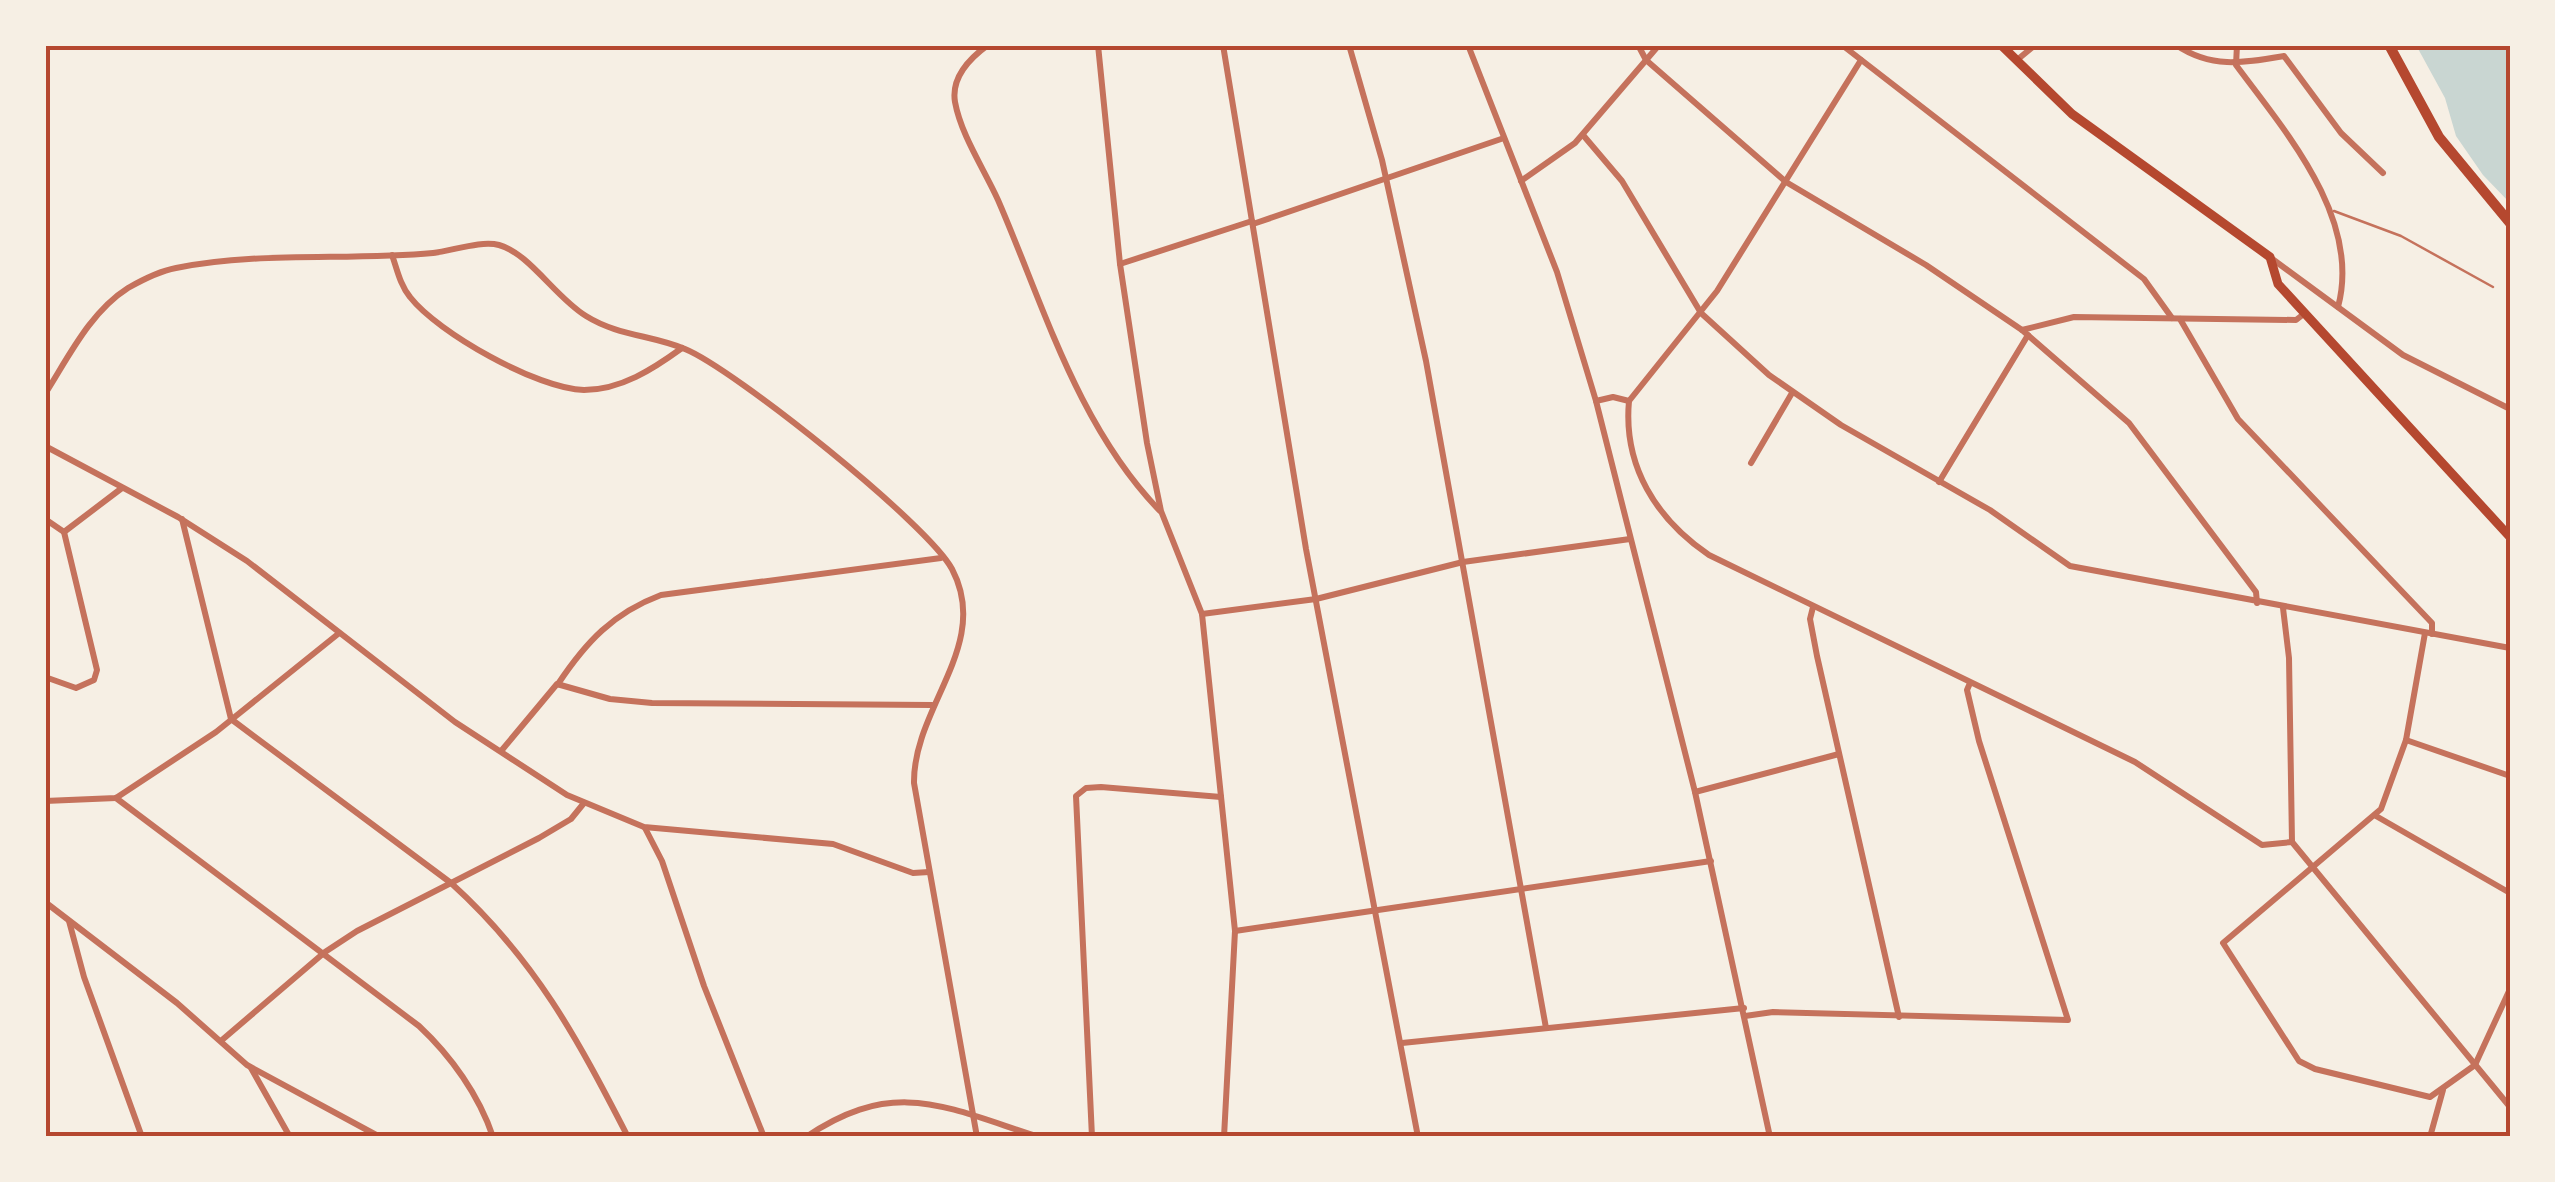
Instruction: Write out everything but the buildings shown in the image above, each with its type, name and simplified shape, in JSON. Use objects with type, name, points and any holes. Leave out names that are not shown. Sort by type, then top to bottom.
[{"type":"highway","points":[[2388,45],[2440,137],[2510,223]]},
{"type":"main road","points":[[2002,45],[2072,114],[2270,257],[2278,284],[2510,536]]},
{"type":"street","points":[[988,45],[957,80],[955,100],[966,132],[1048,330],[1112,445],[1161,512]]},
{"type":"street","points":[[1098,45],[1120,264],[1161,512],[1202,614],[1234,931],[1224,1137]]},
{"type":"street","points":[[1223,45],[1316,599],[1418,1137]]},
{"type":"street","points":[[1349,45],[1386,178],[1426,361],[1546,1028]]},
{"type":"street","points":[[1468,45],[1564,292],[1596,400],[1695,792],[1770,1137]]},
{"type":"street","points":[[1638,45],[1646,60],[1786,182],[1926,266],[2024,333],[2128,423],[2248,581],[2257,603]]},
{"type":"street","points":[[1522,181],[1583,134],[1658,45]]},
{"type":"street","points":[[1842,45],[2131,268],[2158,294],[2238,419],[2432,623],[2406,740],[2376,816],[2222,939],[2300,1061],[2315,1070],[2430,1096],[2475,1065],[2510,989]]},
{"type":"street","points":[[2015,62],[2035,45]]},
{"type":"street","points":[[2176,45],[2210,62],[2236,65],[2284,56],[2341,133],[2383,173]]},
{"type":"street","points":[[2237,45],[2236,65],[2299,150],[2327,212],[2342,263],[2344,287],[2338,306]]},
{"type":"street","points":[[1861,60],[1701,313],[1629,402],[1630,450],[1665,518],[1709,555],[2135,762],[2262,845],[2292,842]]},
{"type":"street","points":[[1583,134],[1622,181],[1701,313],[1792,393],[1990,510],[2070,566],[2510,648]]},
{"type":"street","points":[[1120,264],[1504,138]]},
{"type":"street","points":[[45,394],[90,324],[108,304],[145,280],[176,268],[392,255],[494,243],[519,254],[554,293],[592,320],[633,338],[683,348],[740,386],[892,502],[951,568],[966,612],[961,646],[932,704],[914,764],[929,872],[977,1137]]},
{"type":"street","points":[[392,255],[411,300],[491,357],[548,382],[584,390],[621,382],[647,373],[683,348]]},
{"type":"street","points":[[2270,257],[2403,355],[2510,409]]},
{"type":"street","points":[[1939,482],[2024,333],[2074,317],[2296,320],[2306,313]]},
{"type":"street","points":[[1752,464],[1792,393]]},
{"type":"street","points":[[1596,400],[1613,396],[1629,402]]},
{"type":"street","points":[[45,446],[182,519],[246,560],[338,634],[536,777],[584,803],[644,827],[812,840],[913,873],[929,872]]},
{"type":"street","points":[[64,532],[122,488]]},
{"type":"street","points":[[45,519],[64,532],[97,670],[94,680],[76,688],[45,676]]},
{"type":"street","points":[[182,519],[231,719],[451,884],[522,954],[553,998],[628,1137]]},
{"type":"street","points":[[1202,614],[1316,599],[1463,562],[1630,539]]},
{"type":"street","points":[[502,751],[558,684],[578,653],[614,618],[661,595],[942,558]]},
{"type":"street","points":[[1814,607],[1810,619],[1900,1017]]},
{"type":"street","points":[[2283,608],[2289,658],[2292,842],[2510,1107]]},
{"type":"street","points":[[45,800],[116,798],[231,719],[338,634]]},
{"type":"street","points":[[1402,1044],[1744,1012],[2068,1020],[1979,741],[1968,690],[1970,682]]},
{"type":"street","points":[[558,684],[610,699],[652,702],[932,704]]},
{"type":"street","points":[[2406,740],[2510,776]]},
{"type":"street","points":[[1695,792],[1839,754]]},
{"type":"street","points":[[1092,1137],[1076,796],[1086,788],[1102,788],[1221,796]]},
{"type":"street","points":[[116,798],[325,952],[440,1045],[486,1116],[493,1137]]},
{"type":"street","points":[[222,1040],[325,952],[572,819],[584,803]]},
{"type":"street","points":[[2376,816],[2510,893]]},
{"type":"street","points":[[644,827],[662,861],[704,986],[764,1137]]},
{"type":"street","points":[[1234,931],[1711,861]]},
{"type":"street","points":[[45,902],[222,1040],[250,1067],[380,1137]]},
{"type":"street","points":[[69,920],[84,977],[142,1137]]},
{"type":"street","points":[[250,1067],[290,1137]]},
{"type":"street","points":[[2430,1137],[2444,1089]]},
{"type":"street","points":[[806,1137],[836,1117],[875,1103],[941,1106],[1039,1137]]},
{"type":"lane","points":[[2327,212],[2401,236],[2493,288]]},
{"type":"shaded area","points":[[2416,45],[2510,45],[2510,203],[2483,175],[2456,136],[2445,98]]}]
